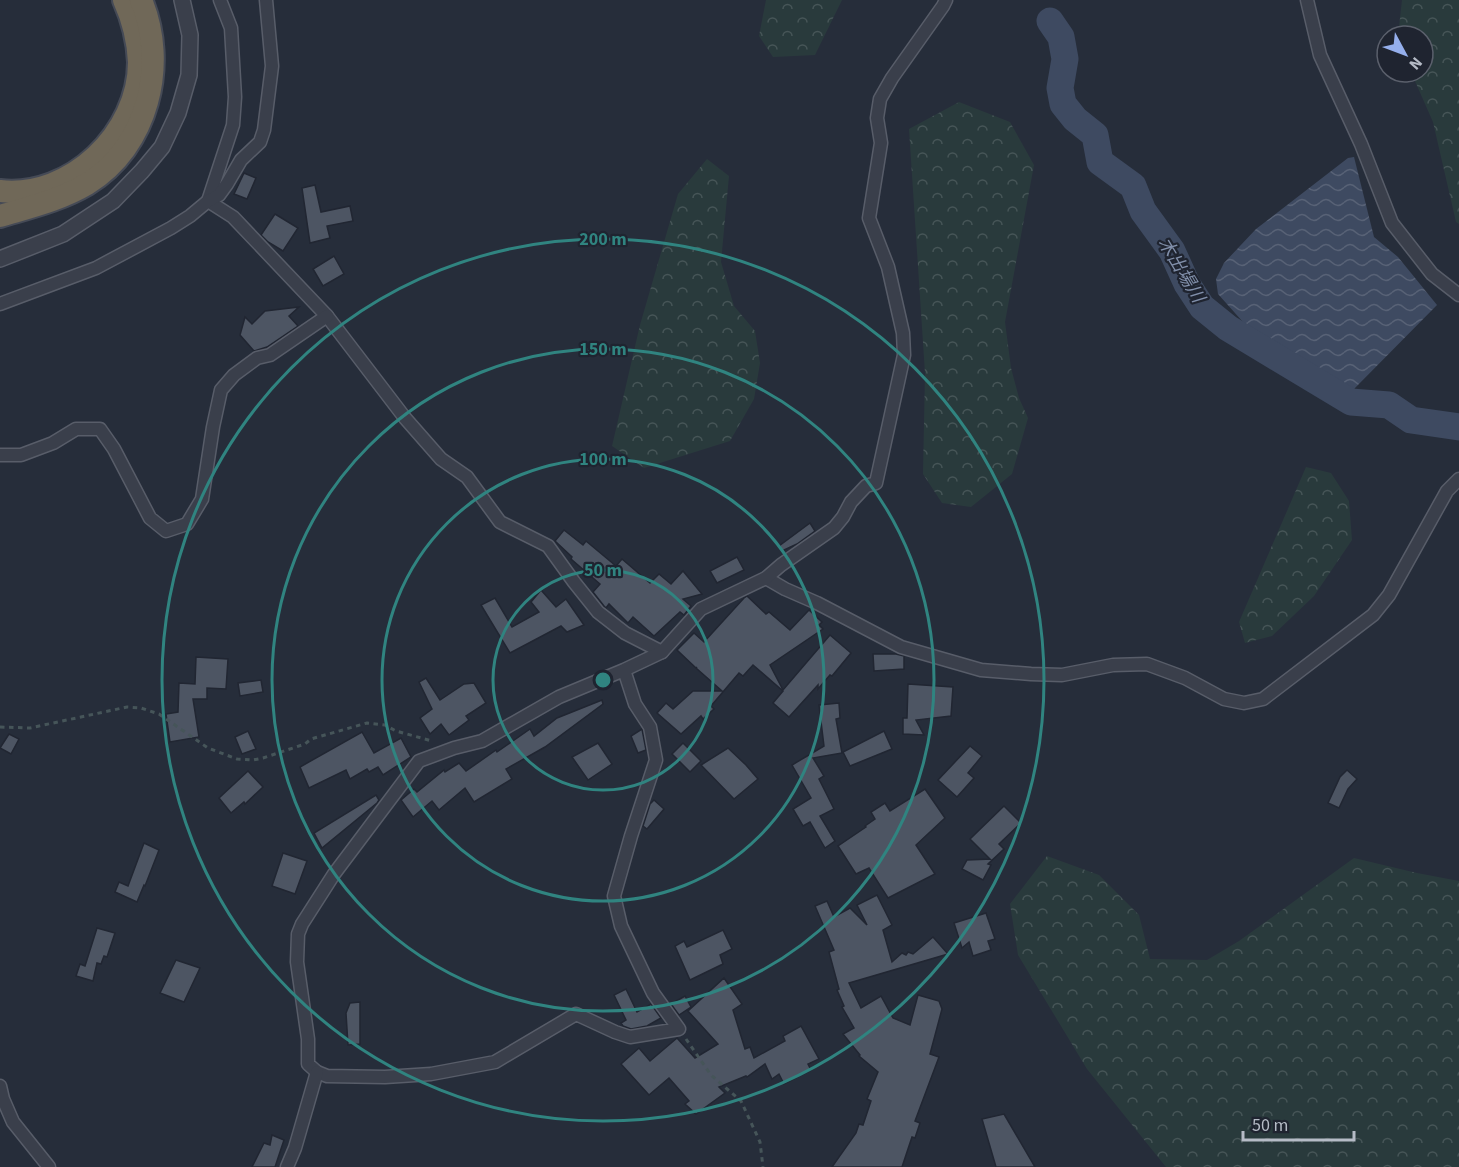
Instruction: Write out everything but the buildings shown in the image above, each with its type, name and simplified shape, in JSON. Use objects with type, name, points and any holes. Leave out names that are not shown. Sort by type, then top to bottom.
[{"type":"highway","points":[[0,190],[32,189],[73,174],[106,147],[120,126],[136,86],[139,64],[133,20],[124,0]]},
{"type":"highway","points":[[0,216],[56,199],[89,182],[105,170],[129,142],[146,108],[153,70],[151,31],[141,0]]},
{"type":"street","points":[[0,260],[63,234],[113,201],[162,147],[178,113],[189,75],[190,35],[182,0]]},
{"type":"street","points":[[208,201],[233,125],[235,97],[231,28],[220,0]]},
{"type":"street","points":[[0,304],[96,268],[171,228],[219,195],[241,160],[260,142],[264,130],[272,66],[266,0]]},
{"type":"street","points":[[624,670],[635,704],[650,727],[656,760],[614,896],[621,926],[653,993],[678,1029],[630,1037],[576,1014],[495,1062],[431,1074],[385,1077],[327,1076],[317,1072],[308,1064],[308,1039],[297,962],[298,934],[334,874],[419,761],[454,748],[482,741],[560,697],[662,652],[701,609],[766,578],[834,528],[851,502],[866,486],[876,483],[904,355],[903,333],[888,267],[868,219],[881,143],[877,118],[880,99],[892,78],[946,0]]},
{"type":"street","points":[[1307,0],[1320,56],[1361,144],[1392,223],[1432,274],[1459,295]]},
{"type":"street","points":[[208,201],[233,217],[327,316],[405,418],[441,459],[467,477],[500,522],[548,546],[598,612],[625,633],[662,652]]},
{"type":"street","points":[[0,455],[21,455],[53,443],[76,429],[100,429],[114,450],[150,518],[166,531],[186,524],[202,499],[213,427],[222,390],[234,375],[257,358],[270,355],[327,316]]},
{"type":"street","points":[[766,578],[901,647],[981,670],[1062,675],[1113,665],[1147,664],[1185,678],[1224,699],[1245,703],[1263,699],[1373,615],[1389,595],[1447,491],[1459,479]]},
{"type":"street","points":[[287,1167],[295,1148],[317,1072]]},
{"type":"street","points":[[0,1086],[13,1122],[48,1167]]},
{"type":"path","points":[[0,727],[30,729],[127,707],[141,708],[159,714],[208,748],[237,759],[263,758],[305,744],[311,739],[367,723],[385,725],[396,731],[454,748]]},
{"type":"path","points":[[678,1029],[711,1075],[741,1101],[760,1142],[763,1167]]},
{"type":"green space","points":[[766,0],[842,0],[815,55],[773,57],[759,36]]},
{"type":"green space","points":[[1402,0],[1459,0],[1459,224],[1456,222],[1433,122],[1416,84],[1435,84],[1435,24],[1399,24]]},
{"type":"green space","points":[[959,102],[1010,122],[1034,165],[1005,322],[1011,368],[1019,398],[1028,418],[1012,474],[971,507],[942,503],[923,474],[925,373],[909,129]]},
{"type":"green space","points":[[707,159],[729,176],[721,262],[734,306],[755,331],[760,363],[754,399],[730,441],[644,468],[612,446],[640,325],[678,194]]},
{"type":"green space","points":[[1306,467],[1331,473],[1349,501],[1352,540],[1314,596],[1272,636],[1245,643],[1239,622]]},
{"type":"green space","points":[[1047,856],[1099,875],[1139,915],[1150,959],[1207,960],[1239,941],[1354,858],[1459,881],[1459,1167],[1166,1167],[1087,1069],[1018,955],[1010,904]]},
{"type":"water","points":[[1354,157],[1374,237],[1398,257],[1437,305],[1354,389],[1243,322],[1218,294],[1216,279],[1224,263],[1256,229],[1348,158]]},
{"type":"waterway","name":"木出場川","points":[[1050,21],[1061,37],[1065,59],[1060,88],[1063,104],[1075,119],[1095,135],[1100,162],[1133,186],[1143,211],[1172,251],[1187,284],[1202,307],[1228,328],[1351,402],[1389,405],[1411,420],[1459,427]]}]
